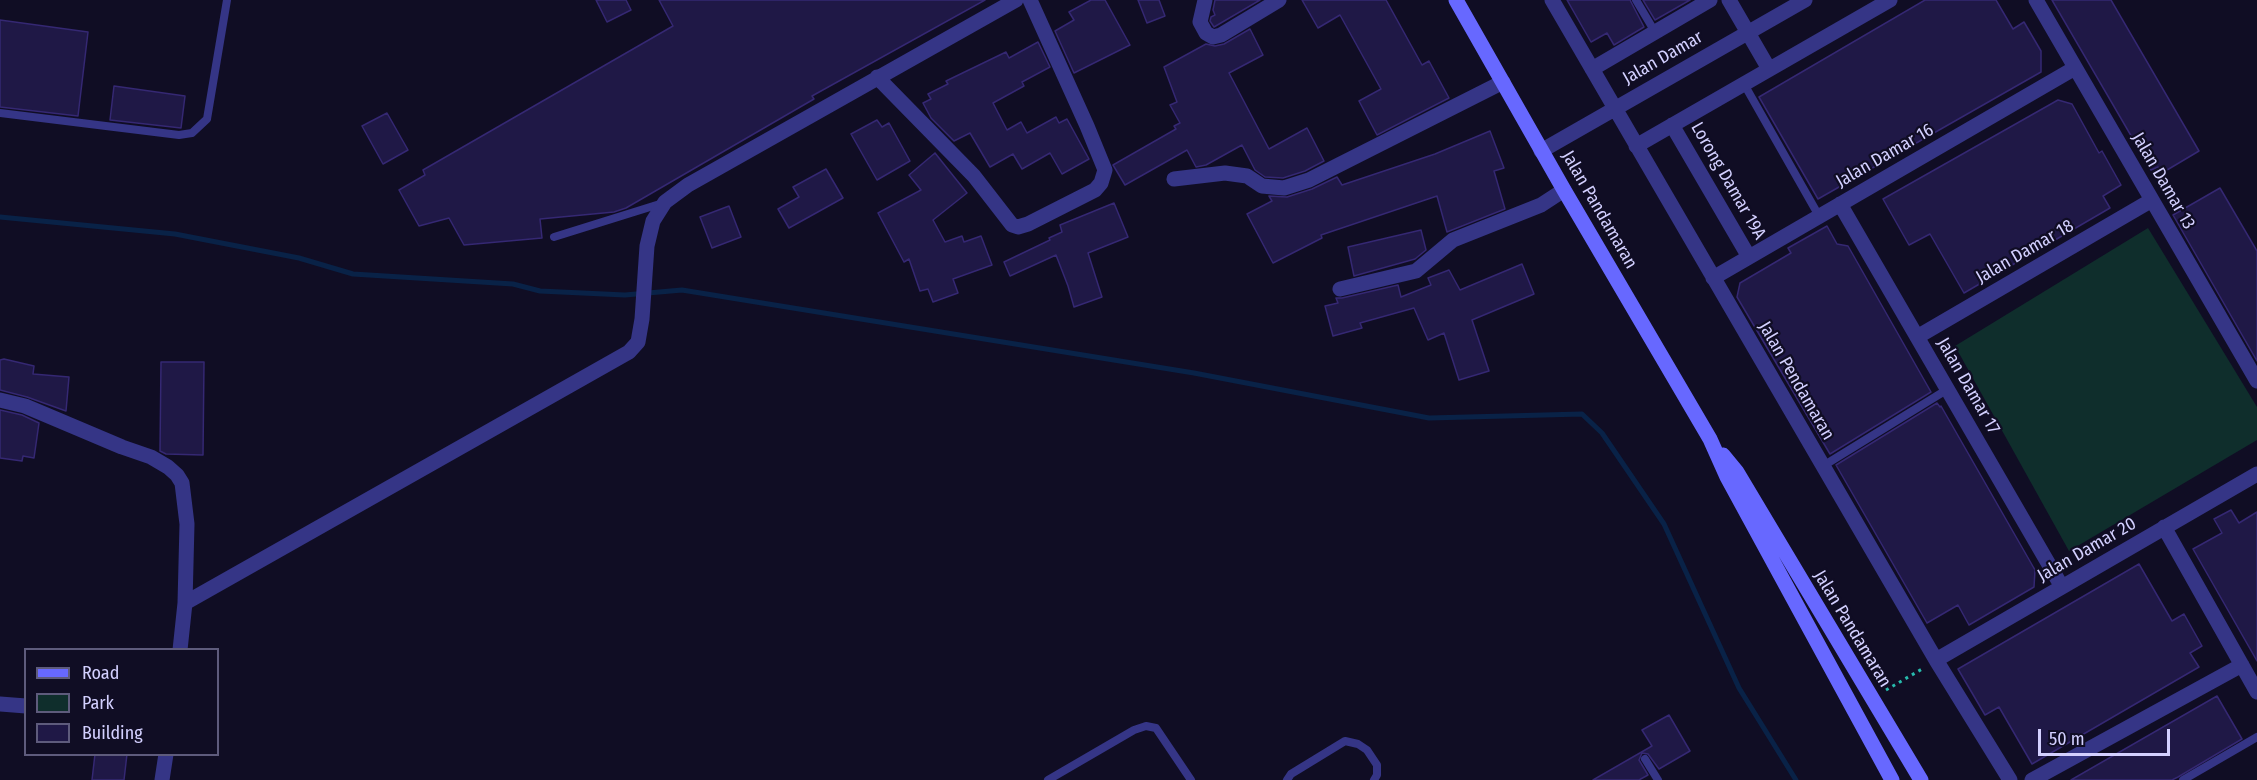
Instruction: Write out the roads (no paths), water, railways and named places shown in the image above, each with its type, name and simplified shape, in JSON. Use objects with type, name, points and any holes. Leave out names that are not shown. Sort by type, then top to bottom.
[{"type":"main road","name":"Jalan Pandamaran","points":[[1456,0],[1541,151],[1710,439],[1732,487],[1892,780]]},
{"type":"main road","name":"Jalan Pandamaran","points":[[1710,439],[1737,472],[1921,780]]},
{"type":"street","points":[[185,603],[606,367],[628,352],[638,342],[642,319],[647,246],[653,221],[665,202],[688,185],[1016,0]]},
{"type":"street","points":[[877,77],[974,176],[1012,225],[1028,224],[1095,190],[1101,183],[1105,170],[1030,0]]},
{"type":"street","points":[[1205,0],[1200,22],[1206,33],[1213,37],[1221,35],[1279,0]]},
{"type":"street","name":"Jalan Pendamaran","points":[[1552,0],[1822,466],[1936,660],[2010,780]]},
{"type":"street","name":"Jalan Damar","points":[[1592,69],[1710,0]]},
{"type":"street","points":[[1729,0],[1769,69]]},
{"type":"street","name":"Jalan Damar","points":[[1541,151],[1804,0]]},
{"type":"street","points":[[1636,146],[1890,0]]},
{"type":"street","name":"Jalan Damar 13","points":[[2036,0],[2257,381]]},
{"type":"street","name":"Jalan Damar 16","points":[[1713,278],[2075,68]]},
{"type":"street","points":[[1174,179],[1224,173],[1247,176],[1262,186],[1284,188],[1309,180],[1503,82]]},
{"type":"street","name":"Lorong Damar 19A","points":[[1672,125],[1749,257]]},
{"type":"street","points":[[1340,289],[1416,271],[1453,240],[1541,205],[1564,190]]},
{"type":"street","name":"Jalan Damar 18","points":[[1917,337],[2152,200]]},
{"type":"street","name":"Jalan Damar 17","points":[[1840,204],[2062,587]]},
{"type":"street","points":[[0,400],[25,406],[151,457],[177,475],[182,483],[187,524],[185,603],[180,648]]},
{"type":"street","name":"Jalan Damar 20","points":[[1936,660],[2257,474]]},
{"type":"street","points":[[2164,527],[2257,692]]},
{"type":"street","points":[[2032,780],[2242,665]]},
{"type":"street","points":[[0,704],[24,706]]},
{"type":"street","points":[[162,780],[166,756]]},
{"type":"lane","points":[[0,113],[179,135],[192,132],[207,119],[227,0]]},
{"type":"lane","points":[[1636,0],[1655,32]]},
{"type":"lane","points":[[1744,84],[1819,216]]},
{"type":"lane","points":[[554,237],[665,202]]},
{"type":"lane","points":[[1822,466],[1948,389]]},
{"type":"lane","points":[[1048,780],[1134,730],[1146,726],[1156,728],[1191,780]]},
{"type":"lane","points":[[2183,780],[2257,737]]},
{"type":"lane","points":[[1287,780],[1291,774],[1345,741],[1358,744],[1367,750],[1377,765],[1377,775],[1374,780]]},
{"type":"lane","points":[[1645,759],[1658,780]]},
{"type":"waterway","points":[[0,217],[175,234],[299,258],[353,274],[513,284],[540,291],[625,295],[682,290],[1194,373],[1429,418],[1582,414],[1602,433],[1664,524],[1739,688],[1796,780]]}]
